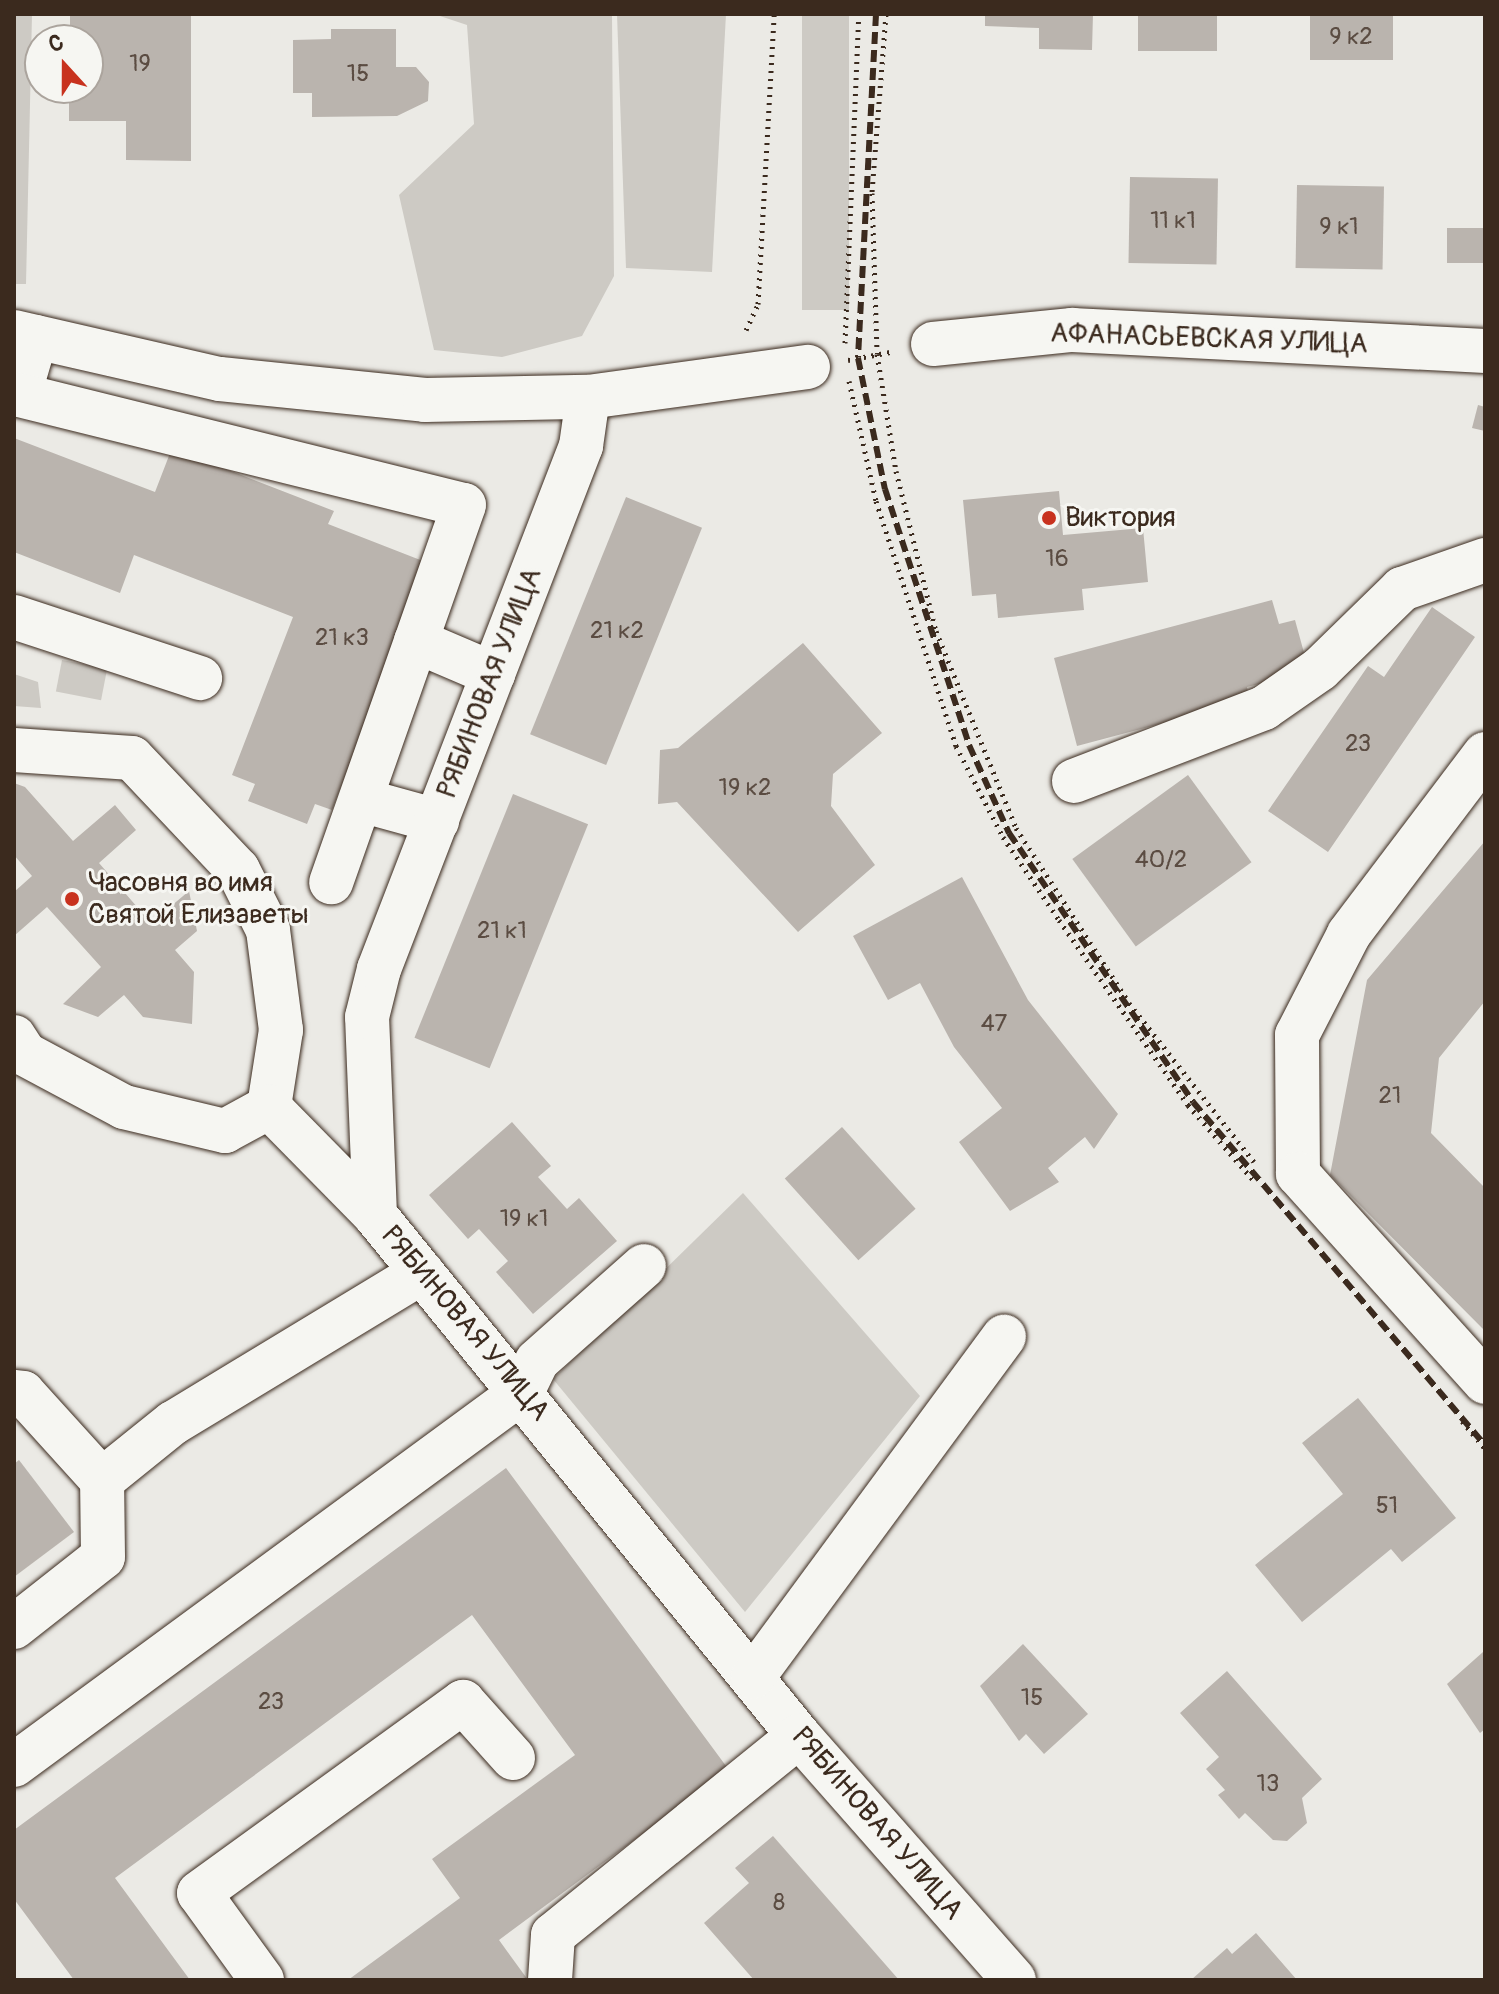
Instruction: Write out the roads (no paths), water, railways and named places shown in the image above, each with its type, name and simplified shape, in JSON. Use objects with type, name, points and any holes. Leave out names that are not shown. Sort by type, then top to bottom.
[{"type":"street","name":"АФАНАСЬЕВСКАЯ УЛИЦА","points":[[933,344],[1072,330],[1484,350]]},
{"type":"street","points":[[331,882],[464,505],[19,395],[25,335],[220,379],[425,400],[588,397],[808,367]]},
{"type":"street","name":"РЯБИНОВАЯ УЛИЦА","points":[[588,397],[581,446],[437,821],[367,1017],[375,1215],[799,1736],[1014,1980]]},
{"type":"street","points":[[1074,781],[1264,708],[1320,669],[1402,589],[1485,560]]},
{"type":"street","points":[[14,617],[200,678]]},
{"type":"street","points":[[416,641],[493,674]]},
{"type":"street","points":[[14,750],[132,758],[238,870],[268,930],[281,1030],[269,1107]]},
{"type":"street","points":[[1485,754],[1349,934],[1297,1035],[1298,1174],[1485,1382]]},
{"type":"street","points":[[361,800],[437,821]]},
{"type":"street","points":[[14,1037],[25,1054],[124,1107],[225,1131],[269,1107]]},
{"type":"street","points":[[269,1107],[375,1215]]},
{"type":"street","points":[[14,1765],[522,1392],[537,1361],[644,1266]]},
{"type":"street","points":[[102,1480],[173,1423],[422,1272]]},
{"type":"street","points":[[753,1677],[1004,1336]]},
{"type":"street","points":[[14,1392],[23,1393],[102,1480],[103,1557],[14,1627]]},
{"type":"street","points":[[262,1980],[199,1893],[463,1702],[513,1758]]},
{"type":"street","points":[[550,1980],[553,1935],[799,1736]]},
{"type":"railway","points":[[876,14],[858,358],[885,489],[969,745],[1009,833],[1193,1102],[1485,1445]]},
{"type":"place","name":"Виктория","points":[[1049,518]]},
{"type":"place","name":"Часовня во имя Святой Елизаветы","points":[[72,899]]}]
